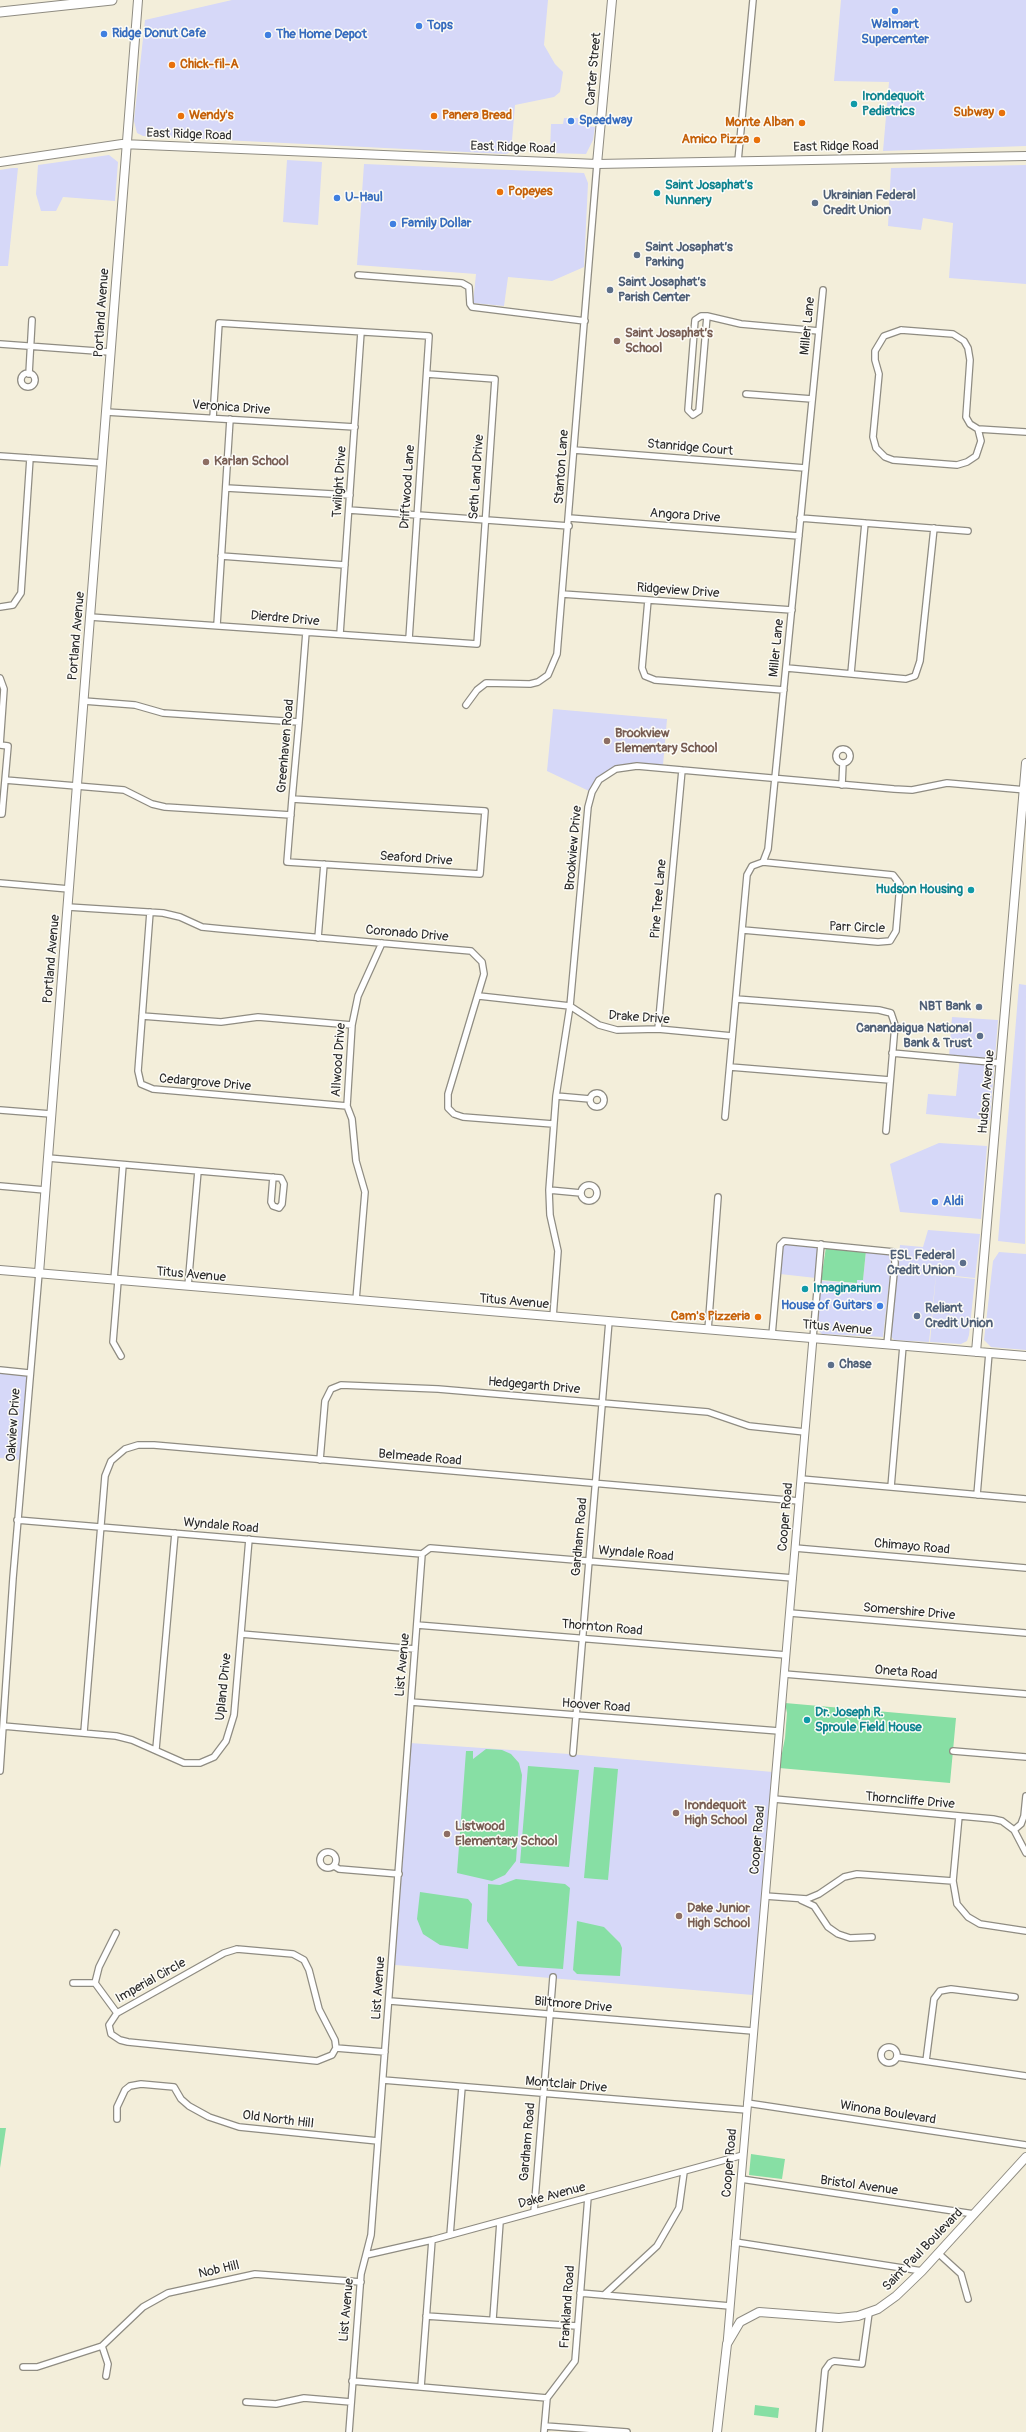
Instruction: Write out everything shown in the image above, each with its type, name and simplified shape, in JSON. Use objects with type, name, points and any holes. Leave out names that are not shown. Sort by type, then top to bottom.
[{"type":"main road","points":[[0,12],[112,0]]},
{"type":"main road","name":"Portland Avenue","points":[[39,1273],[138,0]]},
{"type":"main road","name":"Carter Street","points":[[597,164],[612,0]]},
{"type":"main road","name":"East Ridge Road","points":[[0,162],[127,145],[597,164],[1026,156]]},
{"type":"main road","name":"Hudson Avenue","points":[[976,1352],[1002,1063],[1026,764]]},
{"type":"main road","name":"Titus Avenue","points":[[0,1270],[1026,1356]]},
{"type":"main road","name":"Saint Paul Boulevard","points":[[717,2432],[727,2344],[740,2322],[759,2312],[839,2318],[869,2313],[891,2300],[922,2271],[1026,2157]]},
{"type":"street","points":[[738,161],[753,0]]},
{"type":"street","name":"Stanton Lane","points":[[466,705],[477,690],[486,683],[530,684],[538,682],[548,675],[557,654],[569,526],[597,164]]},
{"type":"street","points":[[358,275],[462,283],[469,287],[470,304],[472,307],[585,321]]},
{"type":"street","name":"Miller Lane","points":[[763,862],[768,848],[787,668],[800,518],[823,290]]},
{"type":"street","points":[[707,316],[699,411],[693,415],[688,410],[695,320],[701,316],[707,316],[741,324],[819,331]]},
{"type":"street","points":[[29,374],[32,320]]},
{"type":"street","points":[[213,418],[219,323],[361,332]]},
{"type":"street","points":[[978,429],[981,441],[978,452],[972,460],[962,464],[893,460],[882,454],[876,448],[873,436],[879,374],[874,356],[876,347],[884,336],[900,330],[949,333],[964,341],[968,348],[970,360],[966,417],[970,424],[978,429],[1026,432]]},
{"type":"street","name":"Driftwood Lane","points":[[361,332],[429,336],[409,639]]},
{"type":"street","name":"Twilight Drive","points":[[340,634],[361,332]]},
{"type":"street","points":[[0,344],[110,352]]},
{"type":"street","name":"Seth Land Drive","points":[[427,374],[495,379],[477,644]]},
{"type":"street","points":[[746,394],[812,399]]},
{"type":"street","name":"Veronica Drive","points":[[106,412],[355,427]]},
{"type":"street","points":[[217,624],[230,419]]},
{"type":"street","name":"Stanridge Court","points":[[574,450],[805,468]]},
{"type":"street","points":[[0,456],[102,463]]},
{"type":"street","points":[[0,607],[13,605],[21,593],[30,458]]},
{"type":"street","points":[[226,488],[350,496]]},
{"type":"street","points":[[349,510],[569,526]]},
{"type":"street","name":"Angora Drive","points":[[569,518],[799,536]]},
{"type":"street","points":[[800,518],[968,530]]},
{"type":"street","points":[[851,673],[865,523]]},
{"type":"street","points":[[787,668],[851,673],[906,680],[915,676],[920,661],[934,528]]},
{"type":"street","points":[[221,556],[345,565]]},
{"type":"street","name":"Ridgeview Drive","points":[[562,594],[792,610]]},
{"type":"street","points":[[648,600],[642,668],[645,676],[654,680],[784,690]]},
{"type":"street","name":"Dierdre Drive","points":[[90,617],[217,624],[477,644]]},
{"type":"street","name":"Greenhaven Road","points":[[287,862],[306,632]]},
{"type":"street","points":[[0,678],[4,689],[0,745],[8,746],[2,814],[0,814]]},
{"type":"street","points":[[84,701],[135,705],[164,713],[298,722]]},
{"type":"street","points":[[842,785],[843,763]]},
{"type":"street","name":"Brookview Drive","points":[[553,1317],[558,1251],[550,1215],[549,1190],[553,1124],[570,1006],[588,807],[592,792],[605,776],[622,767],[637,766],[906,790],[948,783],[1025,790]]},
{"type":"street","name":"Pine Tree Lane","points":[[658,1029],[682,770]]},
{"type":"street","points":[[5,780],[77,788],[124,790],[152,804],[165,807],[291,815]]},
{"type":"street","name":"Seaford Drive","points":[[287,862],[480,874],[485,812],[292,799]]},
{"type":"street","points":[[725,1116],[748,872],[752,866],[763,862]]},
{"type":"street","name":"Parr Circle","points":[[743,930],[878,942],[890,941],[896,931],[900,884],[893,875],[763,862]]},
{"type":"street","points":[[318,938],[324,864]]},
{"type":"street","points":[[0,883],[69,889]]},
{"type":"street","name":"Coronado Drive","points":[[68,907],[175,915],[207,928],[471,951],[480,958],[484,966],[484,974],[479,996],[448,1094],[448,1108],[454,1114],[463,1117],[553,1124]]},
{"type":"street","name":"Cedargrove Drive","points":[[150,912],[138,1077],[144,1087],[347,1106]]},
{"type":"street","name":"Allwood Drive","points":[[356,1300],[365,1192],[355,1156],[352,1119],[347,1106],[352,1025],[358,996],[382,943]]},
{"type":"street","name":"Drake Drive","points":[[479,996],[570,1006],[591,1021],[608,1028],[658,1029],[732,1036]]},
{"type":"street","points":[[736,1000],[879,1010],[891,1013],[895,1020],[886,1131]]},
{"type":"street","points":[[142,1016],[220,1022],[258,1016],[352,1025]]},
{"type":"street","points":[[892,1053],[1002,1063]]},
{"type":"street","points":[[730,1067],[890,1080]]},
{"type":"street","points":[[556,1096],[590,1099]]},
{"type":"street","points":[[0,1110],[51,1114]]},
{"type":"street","points":[[48,1158],[123,1165],[273,1177],[281,1178],[284,1180],[282,1204],[279,1208],[273,1206],[271,1202],[273,1177]]},
{"type":"street","points":[[121,1356],[113,1342],[123,1165]]},
{"type":"street","points":[[188,1286],[198,1171]]},
{"type":"street","points":[[0,1186],[45,1190]]},
{"type":"street","points":[[549,1190],[581,1193]]},
{"type":"street","points":[[708,1330],[718,1197]]},
{"type":"street","points":[[772,1335],[781,1242],[821,1244],[894,1252],[895,1263],[887,1344]]},
{"type":"street","points":[[813,1338],[821,1244]]},
{"type":"street","name":"Oakview Drive","points":[[0,1771],[3,1726],[2,1710],[29,1373],[39,1273]]},
{"type":"street","name":"Gardham Road","points":[[572,1754],[609,1322]]},
{"type":"street","name":"Cooper Road","points":[[727,2344],[813,1338]]},
{"type":"street","points":[[891,1487],[903,1346]]},
{"type":"street","points":[[977,1495],[989,1353]]},
{"type":"street","points":[[0,1370],[29,1373]]},
{"type":"street","name":"Hedgegarth Drive","points":[[320,1460],[325,1401],[331,1389],[341,1385],[438,1389],[708,1412],[749,1426],[805,1432]]},
{"type":"street","name":"Belmeade Road","points":[[84,1732],[106,1470],[114,1456],[125,1448],[138,1445],[154,1445],[799,1501]]},
{"type":"street","points":[[801,1480],[1026,1499]]},
{"type":"street","name":"Wyndale Road","points":[[17,1520],[422,1554],[430,1548],[793,1578]]},
{"type":"street","points":[[156,1749],[176,1533]]},
{"type":"street","name":"Upland Drive","points":[[3,1726],[84,1732],[124,1737],[156,1749],[178,1761],[192,1764],[207,1761],[220,1752],[229,1734],[234,1715],[249,1539]]},
{"type":"street","name":"Chimayo Road","points":[[795,1548],[1026,1568]]},
{"type":"street","name":"List Avenue","points":[[348,2432],[360,2282],[371,2235],[390,2001],[422,1554]]},
{"type":"street","name":"Somershire Drive","points":[[790,1613],[1026,1633]]},
{"type":"street","name":"Thornton Road","points":[[417,1625],[582,1637],[786,1655]]},
{"type":"street","points":[[240,1634],[415,1649]]},
{"type":"street","name":"Oneta Road","points":[[784,1674],[1026,1694]]},
{"type":"street","name":"Hoover Road","points":[[411,1702],[779,1731]]},
{"type":"street","points":[[954,1751],[1026,1757]]},
{"type":"street","points":[[1026,1796],[1024,1816],[1021,1824],[1014,1830],[1026,1853]]},
{"type":"street","name":"Thorncliffe Drive","points":[[774,1799],[1002,1821],[1014,1830]]},
{"type":"street","points":[[959,1816],[953,1881],[957,1904],[973,1921],[988,1927],[1026,1931]]},
{"type":"street","points":[[334,1866],[339,1869],[399,1874]]},
{"type":"street","points":[[801,1900],[814,1896],[844,1878],[857,1874],[953,1881]]},
{"type":"street","points":[[765,1896],[801,1900],[814,1906],[828,1927],[838,1934],[850,1938],[872,1937]]},
{"type":"street","points":[[116,1933],[99,1967],[95,1983],[116,2012]]},
{"type":"street","name":"Imperial Circle","points":[[237,1949],[293,1954],[301,1957],[307,1964],[319,2009],[334,2036],[336,2048],[329,2057],[316,2061],[128,2042],[114,2038],[109,2030],[110,2020],[116,2012],[228,1951],[237,1949]]},
{"type":"street","name":"Gardham Road","points":[[534,2212],[553,1977]]},
{"type":"street","points":[[73,1983],[95,1983]]},
{"type":"street","points":[[926,2061],[934,1999],[940,1991],[951,1989],[1015,1997]]},
{"type":"street","name":"Biltmore Drive","points":[[390,2001],[754,2031]]},
{"type":"street","points":[[336,2048],[385,2052]]},
{"type":"street","points":[[897,2057],[1026,2076]]},
{"type":"street","name":"Montclair Drive","points":[[383,2080],[543,2094],[747,2107]]},
{"type":"street","name":"Old North Hill","points":[[117,2119],[117,2107],[125,2090],[130,2086],[141,2084],[174,2087],[181,2099],[189,2106],[209,2117],[239,2128],[378,2141]]},
{"type":"street","points":[[450,2235],[462,2087]]},
{"type":"street","name":"Winona Boulevard","points":[[747,2107],[1026,2145]]},
{"type":"street","name":"Dake Avenue","points":[[366,2254],[432,2240],[743,2155]]},
{"type":"street","points":[[604,2295],[657,2246],[679,2208],[684,2172]]},
{"type":"street","name":"Bristol Avenue","points":[[741,2180],[974,2214]]},
{"type":"street","name":"Frankland Road","points":[[547,2398],[575,2361],[588,2197]]},
{"type":"street","points":[[493,2319],[500,2222]]},
{"type":"street","points":[[421,2388],[432,2240]]},
{"type":"street","points":[[735,2242],[922,2271]]},
{"type":"street","points":[[938,2253],[961,2274],[968,2298]]},
{"type":"street","name":"Nob Hill","points":[[23,2367],[37,2367],[102,2346],[143,2307],[168,2293],[255,2274],[360,2282]]},
{"type":"street","points":[[580,2293],[730,2306]]},
{"type":"street","points":[[819,2432],[825,2370],[830,2363],[834,2361],[862,2364],[869,2313]]},
{"type":"street","points":[[426,2316],[493,2319],[577,2326]]},
{"type":"street","points":[[102,2346],[108,2364],[106,2376]]},
{"type":"street","points":[[352,2381],[547,2398],[544,2429],[627,2432]]},
{"type":"street","points":[[246,2402],[276,2404],[304,2398],[351,2402]]},
{"type":"shaded area","points":[[232,0],[548,0],[544,45],[555,64],[563,72],[560,92],[554,97],[515,105],[511,152],[506,154],[143,136],[137,133],[134,121],[145,20]]},
{"type":"shaded area","points":[[841,0],[1026,0],[1026,146],[883,151],[889,82],[834,81]]},
{"type":"shaded area","points":[[564,118],[578,118],[578,125],[595,127],[593,140],[586,154],[550,153],[551,124],[563,124]]},
{"type":"shaded area","points":[[109,155],[118,162],[115,201],[63,197],[56,211],[41,211],[36,194],[38,165]]},
{"type":"shaded area","points":[[287,160],[322,162],[318,225],[283,222]]},
{"type":"shaded area","points":[[364,164],[584,173],[588,183],[584,267],[552,281],[508,277],[504,306],[473,303],[476,274],[357,265]]},
{"type":"shaded area","points":[[1026,165],[1026,284],[949,278],[953,223],[923,218],[921,230],[888,226],[891,168]]},
{"type":"shaded area","points":[[18,168],[8,266],[0,266],[0,170]]},
{"type":"shaded area","name":"Brookview Elementary School","points":[[553,709],[667,719],[663,765],[628,764],[616,767],[600,776],[589,791],[547,771]]},
{"type":"shaded area","points":[[1019,984],[1026,985],[1025,1244],[998,1241]]},
{"type":"shaded area","points":[[952,1017],[998,1020],[990,1120],[926,1114],[928,1094],[956,1096],[960,1056],[949,1056]]},
{"type":"shaded area","points":[[939,1143],[987,1146],[981,1219],[900,1212],[890,1164]]},
{"type":"shaded area","points":[[928,1230],[980,1234],[975,1278],[936,1274],[929,1342],[894,1340],[890,1335],[900,1245],[923,1247]]},
{"type":"shaded area","points":[[785,1244],[816,1246],[818,1249],[816,1278],[780,1274],[783,1246]]},
{"type":"shaded area","points":[[866,1250],[891,1252],[892,1257],[883,1337],[822,1334],[818,1330],[821,1281],[856,1283],[857,1280],[863,1280]]},
{"type":"shaded area","points":[[999,1252],[1026,1254],[1026,1350],[991,1347],[984,1340],[993,1261]]},
{"type":"shaded area","points":[[936,1275],[975,1279],[969,1335],[967,1341],[961,1344],[930,1342]]},
{"type":"shaded area","points":[[0,1370],[29,1373],[23,1460],[0,1458]]},
{"type":"shaded area","points":[[410,1743],[569,1754],[773,1772],[753,1995],[395,1965]]},
{"type":"green space","points":[[826,1247],[866,1250],[863,1280],[857,1280],[857,1283],[821,1280]]},
{"type":"green space","points":[[785,1703],[956,1718],[950,1783],[779,1768],[785,1738],[787,1713]]},
{"type":"green space","points":[[486,1749],[502,1750],[511,1754],[519,1763],[522,1775],[516,1861],[505,1875],[492,1881],[457,1873],[466,1751],[473,1751],[473,1759]]},
{"type":"green space","points":[[528,1766],[579,1770],[569,1867],[520,1863]]},
{"type":"green space","points":[[594,1767],[618,1769],[608,1880],[584,1878]]},
{"type":"green space","points":[[516,1879],[565,1884],[570,1888],[563,1969],[518,1966],[487,1921],[488,1884],[500,1885]]},
{"type":"green space","points":[[420,1892],[468,1899],[472,1904],[468,1949],[440,1945],[423,1934],[417,1919]]},
{"type":"green space","points":[[577,1921],[604,1927],[620,1943],[622,1948],[620,1976],[577,1974],[573,1970]]},
{"type":"green space","points":[[0,2128],[6,2128],[0,2168]]},
{"type":"green space","points":[[751,2154],[785,2159],[782,2179],[749,2175]]},
{"type":"green space","points":[[755,2405],[779,2408],[778,2418],[754,2415]]},
{"type":"place","name":"Walmart Supercenter","points":[[895,11]]},
{"type":"place","name":"Tops","points":[[419,26]]},
{"type":"place","name":"Ridge Donut Cafe","points":[[104,34]]},
{"type":"place","name":"The Home Depot","points":[[268,35]]},
{"type":"place","name":"Chick-fil-A","points":[[172,65]]},
{"type":"place","name":"Irondequoit Pediatrics","points":[[854,104]]},
{"type":"place","name":"Subway","points":[[1002,113]]},
{"type":"place","name":"Wendy's","points":[[181,116]]},
{"type":"place","name":"Panera Bread","points":[[434,116]]},
{"type":"place","name":"Speedway","points":[[571,121]]},
{"type":"place","name":"Monte Alban","points":[[802,123]]},
{"type":"place","name":"Amico Pizza","points":[[757,140]]},
{"type":"place","name":"Popeyes","points":[[500,192]]},
{"type":"place","name":"Saint Josaphat’s Nunnery","points":[[657,193]]},
{"type":"place","name":"U-Haul","points":[[337,198]]},
{"type":"place","name":"Ukrainian Federal Credit Union","points":[[815,203]]},
{"type":"place","name":"Family Dollar","points":[[393,224]]},
{"type":"place","name":"Saint Josaphat’s Parking","points":[[637,255]]},
{"type":"place","name":"Saint Josaphat’s Parish Center","points":[[610,290]]},
{"type":"place","name":"Saint Josaphat’s School","points":[[617,341]]},
{"type":"place","name":"Karlan School","points":[[206,462]]},
{"type":"place","name":"Brookview Elementary School","points":[[607,741]]},
{"type":"place","name":"Hudson Housing","points":[[971,890]]},
{"type":"place","name":"NBT Bank","points":[[979,1007]]},
{"type":"place","name":"Canandaigua National Bank & Trust","points":[[980,1036]]},
{"type":"place","name":"Aldi","points":[[935,1202]]},
{"type":"place","name":"ESL Federal Credit Union","points":[[963,1263]]},
{"type":"place","name":"Imaginarium","points":[[805,1289]]},
{"type":"place","name":"House of Guitars","points":[[880,1306]]},
{"type":"place","name":"Reliant Credit Union","points":[[917,1316]]},
{"type":"place","name":"Cam's Pizzeria","points":[[758,1317]]},
{"type":"place","name":"Chase","points":[[831,1365]]},
{"type":"place","name":"Dr. Joseph R. Sproule Field House","points":[[807,1720]]},
{"type":"place","name":"Irondequoit High School","points":[[676,1813]]},
{"type":"place","name":"Listwood Elementary School","points":[[447,1834]]},
{"type":"place","name":"Dake Junior High School","points":[[679,1916]]}]
